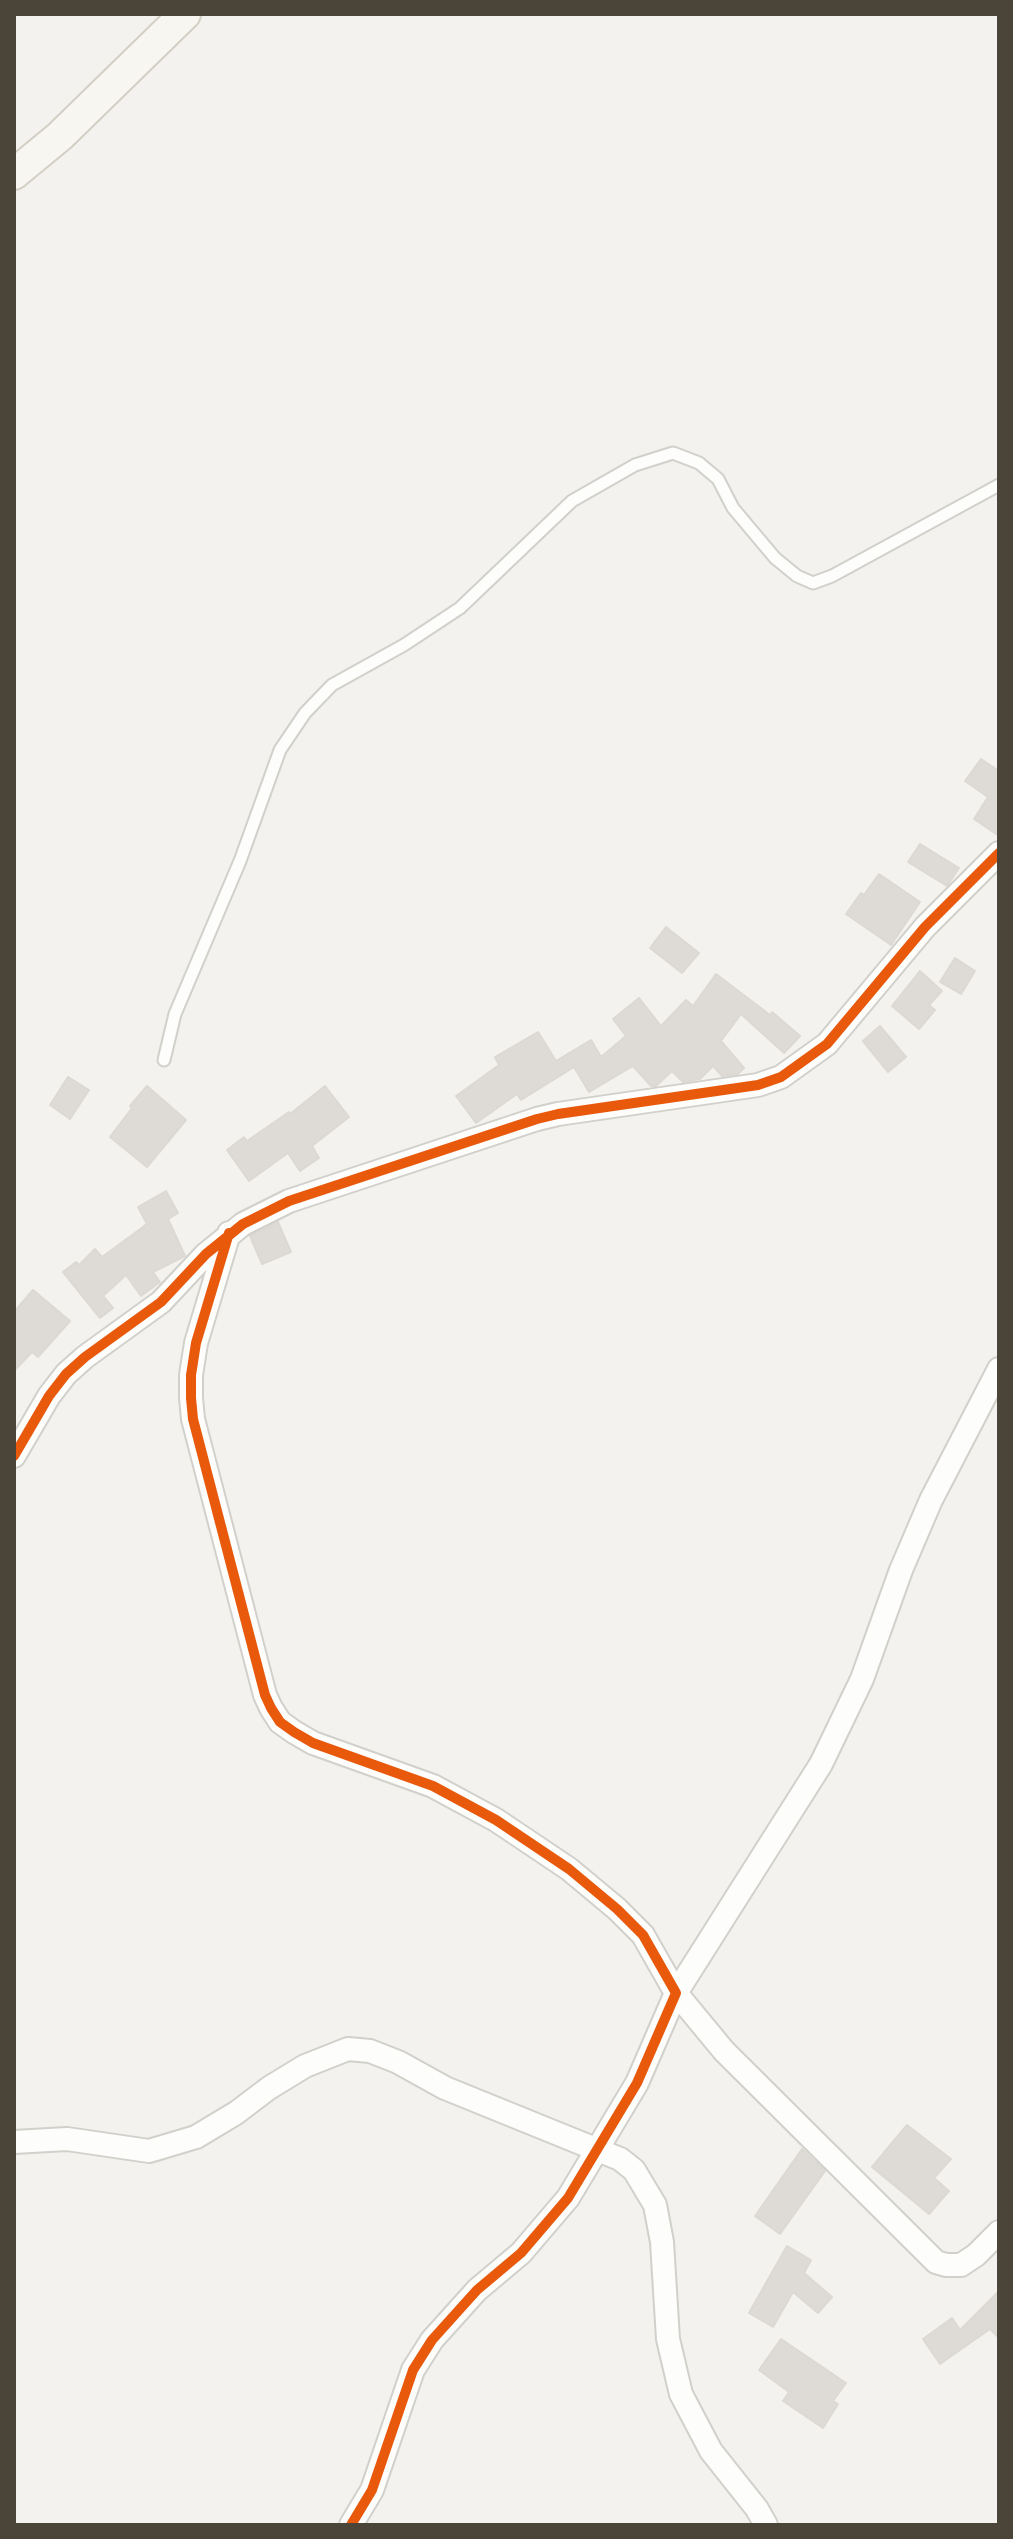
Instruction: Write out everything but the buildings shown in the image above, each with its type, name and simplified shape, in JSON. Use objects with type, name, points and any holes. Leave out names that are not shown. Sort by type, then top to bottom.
[{"type":"main road","points":[[14,174],[60,136],[185,14]]},
{"type":"street","points":[[14,1456],[49,1396],[66,1374],[161,1302],[229,1233],[289,1201],[537,1119],[758,1085],[781,1077],[827,1044],[925,927],[999,853]]},
{"type":"street","points":[[229,1233],[196,1343],[191,1375],[193,1419],[265,1695],[280,1722],[304,1738],[433,1786],[496,1820],[569,1869],[643,1935],[676,1993],[724,2051],[936,2262],[961,2265],[999,2232]]},
{"type":"street","points":[[351,2525],[372,2490],[413,2370],[432,2340],[477,2290],[521,2253],[568,2198],[637,2083],[676,1993],[821,1764],[862,1679],[901,1570],[931,1500],[999,1369]]},
{"type":"street","points":[[14,2142],[67,2139],[149,2151],[196,2137],[305,2066],[348,2049],[384,2056],[458,2094],[620,2159],[634,2170],[655,2205],[662,2242],[668,2339],[681,2394],[711,2451],[766,2525]]},
{"type":"lane","points":[[164,1060],[175,1014],[240,861],[280,750],[305,713],[332,685],[404,645],[460,608],[572,501],[635,465],[673,453],[699,463],[718,479],[733,508],[775,558],[797,576],[813,583],[846,569],[999,485]]},
{"type":"cycle path","points":[[14,1456],[49,1396],[66,1374],[161,1302],[206,1254],[243,1224],[289,1201],[537,1119],[758,1085],[781,1077],[827,1044],[925,927],[999,853]]},
{"type":"cycle path","points":[[229,1233],[196,1343],[191,1398],[193,1419],[265,1695],[271,1708],[280,1722],[313,1743],[433,1786],[496,1820],[569,1869],[643,1935],[676,1993],[637,2083],[568,2198],[521,2253],[477,2290],[432,2340],[413,2370],[372,2490],[351,2525]]}]
